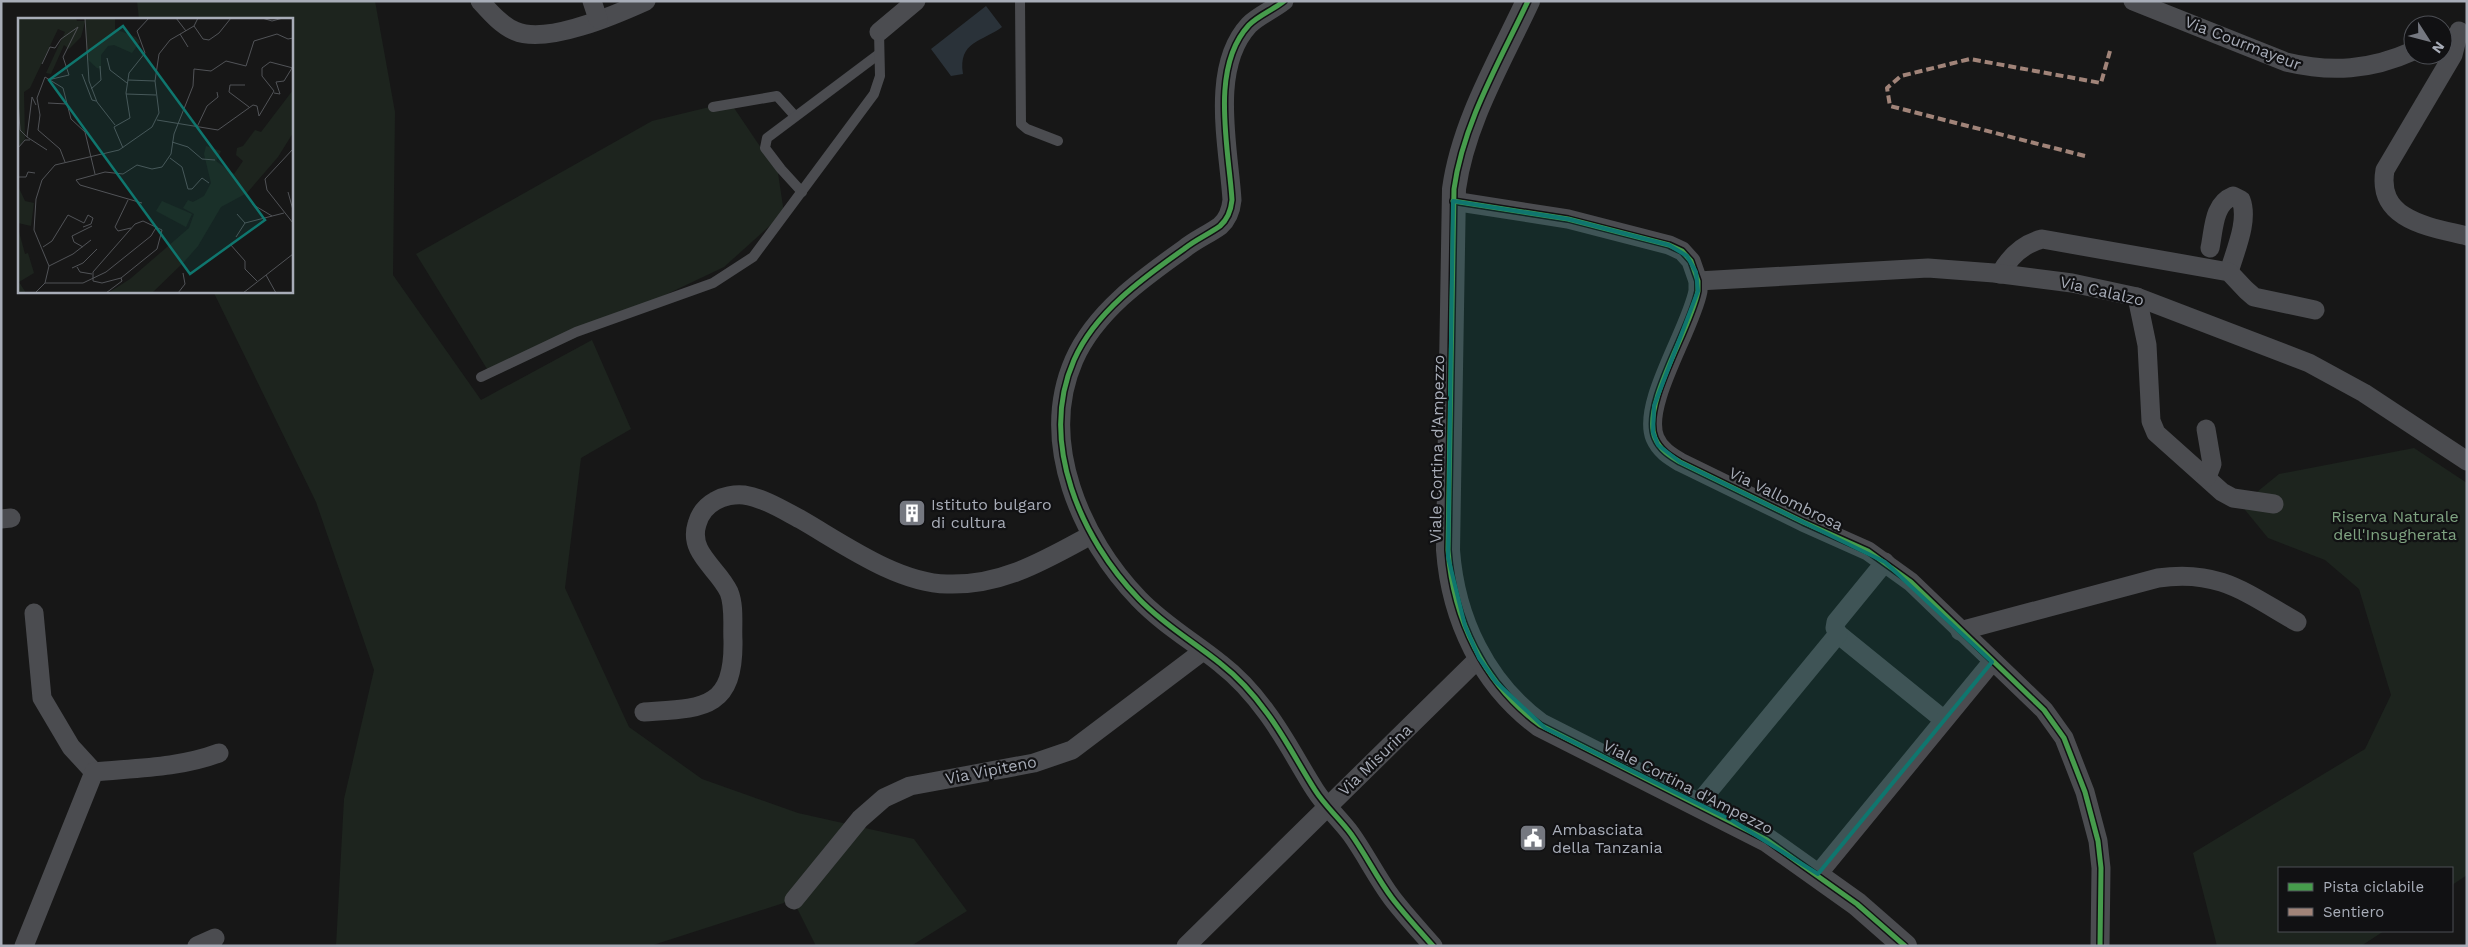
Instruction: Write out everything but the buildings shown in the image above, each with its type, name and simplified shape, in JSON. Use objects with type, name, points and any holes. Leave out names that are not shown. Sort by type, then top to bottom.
[{"type":"street","points":[[480,1],[505,25],[513,30],[533,36],[565,31],[595,10],[646,1]]},
{"type":"street","points":[[879,32],[916,1]]},
{"type":"street","points":[[1284,1],[1249,26],[1230,64],[1224,109],[1232,200],[1226,218],[1220,225],[1185,248],[1135,286],[1114,306],[1088,338],[1070,369],[1062,412],[1064,458],[1071,486],[1091,535],[1116,573],[1140,600],[1178,634],[1235,676],[1268,714],[1316,792],[1350,832],[1393,899],[1432,946]]},
{"type":"street","name":"Viale Cortina d'Ampezzo","points":[[1528,1],[1472,124],[1460,158],[1453,202],[1448,550],[1450,574],[1462,618],[1479,658],[1511,699],[1540,726],[1768,840],[1818,874],[1857,904],[1904,946]]},
{"type":"street","name":"Via Courmayeur","points":[[2133,1],[2154,4],[2286,62],[2300,66],[2328,70],[2358,68],[2388,62],[2403,55]]},
{"type":"street","points":[[2456,32],[2452,55],[2385,170],[2383,190],[2388,200],[2409,220],[2467,236]]},
{"type":"street","points":[[2210,248],[2218,207],[2226,199],[2233,196],[2241,200],[2244,208],[2242,224],[2229,272]]},
{"type":"street","points":[[1453,202],[1568,220],[1669,245],[1682,251],[1692,261],[1698,281]]},
{"type":"street","points":[[2000,274],[2012,256],[2028,243],[2042,239],[2229,272],[2254,297],[2314,310]]},
{"type":"street","name":"Via Calalzo","points":[[1698,281],[1928,268],[2072,283],[2137,297],[2309,363],[2364,393],[2467,461]]},
{"type":"street","name":"Via Vallombrosa","points":[[1698,281],[1695,302],[1654,406],[1652,426],[1658,445],[1680,462],[1803,522],[1868,551],[1885,562],[1910,582],[2044,710],[2059,728],[2069,749],[2085,792],[2098,842],[2101,868],[2100,946]]},
{"type":"street","points":[[2137,297],[2147,345],[2151,420],[2156,433],[2222,492],[2233,498],[2274,504]]},
{"type":"street","points":[[2206,429],[2212,464],[2207,477]]},
{"type":"street","points":[[644,712],[678,710],[707,704],[716,699],[725,690],[729,677],[733,647],[732,602],[724,584],[701,554],[695,532],[699,516],[705,508],[721,498],[745,495],[774,505],[898,573],[921,580],[945,584],[990,582],[1015,574],[1039,564],[1091,535]]},
{"type":"street","points":[[1885,562],[1836,622],[1835,628],[1838,634],[1944,720]]},
{"type":"street","points":[[1960,631],[2158,578],[2183,575],[2207,577],[2230,584],[2297,622]]},
{"type":"street","points":[[34,613],[42,698],[71,747],[94,772]]},
{"type":"street","points":[[1698,804],[1838,634]]},
{"type":"street","name":"Via Vipiteno","points":[[794,900],[860,819],[884,798],[910,786],[1034,763],[1072,750],[1203,651]]},
{"type":"street","name":"Via Misurina","points":[[1186,946],[1479,658]]},
{"type":"street","points":[[1818,874],[1992,662]]},
{"type":"street","points":[[94,772],[175,765],[200,761],[219,753]]},
{"type":"street","points":[[24,946],[94,772]]},
{"type":"street","points":[[197,946],[215,938]]},
{"type":"lane","points":[[1020,1],[1021,124],[1026,129],[1058,141]]},
{"type":"lane","points":[[480,377],[576,332],[713,282],[753,256],[874,94],[880,76],[879,32]]},
{"type":"lane","points":[[802,192],[777,164],[766,148],[767,138],[879,54]]},
{"type":"lane","points":[[713,107],[777,96],[795,116]]},
{"type":"highlighted area","points":[[1453,201],[1568,219],[1669,245],[1687,256],[1696,272],[1698,291],[1654,406],[1653,432],[1658,445],[1680,462],[1885,562],[1992,662],[1818,874],[1733,821],[1545,728],[1496,682],[1479,658],[1465,626],[1448,557]]},
{"type":"green space","points":[[137,1],[375,1],[395,112],[393,275],[481,400],[592,340],[631,429],[581,458],[565,588],[629,727],[702,779],[798,813],[914,839],[967,911],[911,946],[816,946],[793,900],[650,946],[336,946],[344,799],[374,670],[316,502],[213,292],[292,292],[292,18],[139,18]]},
{"type":"green space","points":[[730,102],[778,173],[784,213],[724,267],[492,377],[416,254],[652,121]]},
{"type":"green space","name":"Riserva Naturale dell'Insugherata","points":[[2414,448],[2467,483],[2467,875],[2453,884],[2453,867],[2278,867],[2278,932],[2382,932],[2361,946],[2217,946],[2193,853],[2365,749],[2391,695],[2359,589],[2325,560],[2268,538],[2241,505],[2279,474]]},
{"type":"shaded area","points":[[986,6],[1002,27],[973,44],[964,55],[962,63],[963,74],[951,76],[931,49]]},
{"type":"marked path","points":[[2085,156],[1890,106],[1887,88],[1901,76],[1970,59],[2101,83],[2110,51]]},
{"type":"cycle path","points":[[1284,1],[1249,25],[1237,43],[1229,63],[1225,86],[1224,110],[1232,200],[1229,214],[1220,226],[1168,260],[1137,284],[1107,311],[1094,326],[1074,360],[1064,391],[1061,424],[1063,456],[1071,488],[1083,519],[1099,548],[1118,575],[1149,608],[1228,669],[1251,693],[1280,732],[1319,796],[1362,850],[1381,883],[1433,946]]},
{"type":"cycle path","points":[[1528,1],[1474,116],[1465,140],[1454,189],[1448,550],[1451,576],[1465,625],[1475,648],[1488,670],[1520,709],[1540,725],[1767,840],[1857,904],[1905,946]]},
{"type":"cycle path","points":[[1453,201],[1568,219],[1669,245],[1682,251],[1691,261],[1698,281],[1698,291],[1694,307],[1669,366],[1655,406],[1653,423],[1657,442],[1666,452],[1680,462],[1803,522],[1868,551],[1911,582],[2044,710],[2064,738],[2085,792],[2098,841],[2101,868],[2100,946]]},
{"type":"place","name":"Istituto bulgaro di cultura","points":[[912,513]]},
{"type":"place","name":"Ambasciata della Tanzania","points":[[1533,838]]}]
